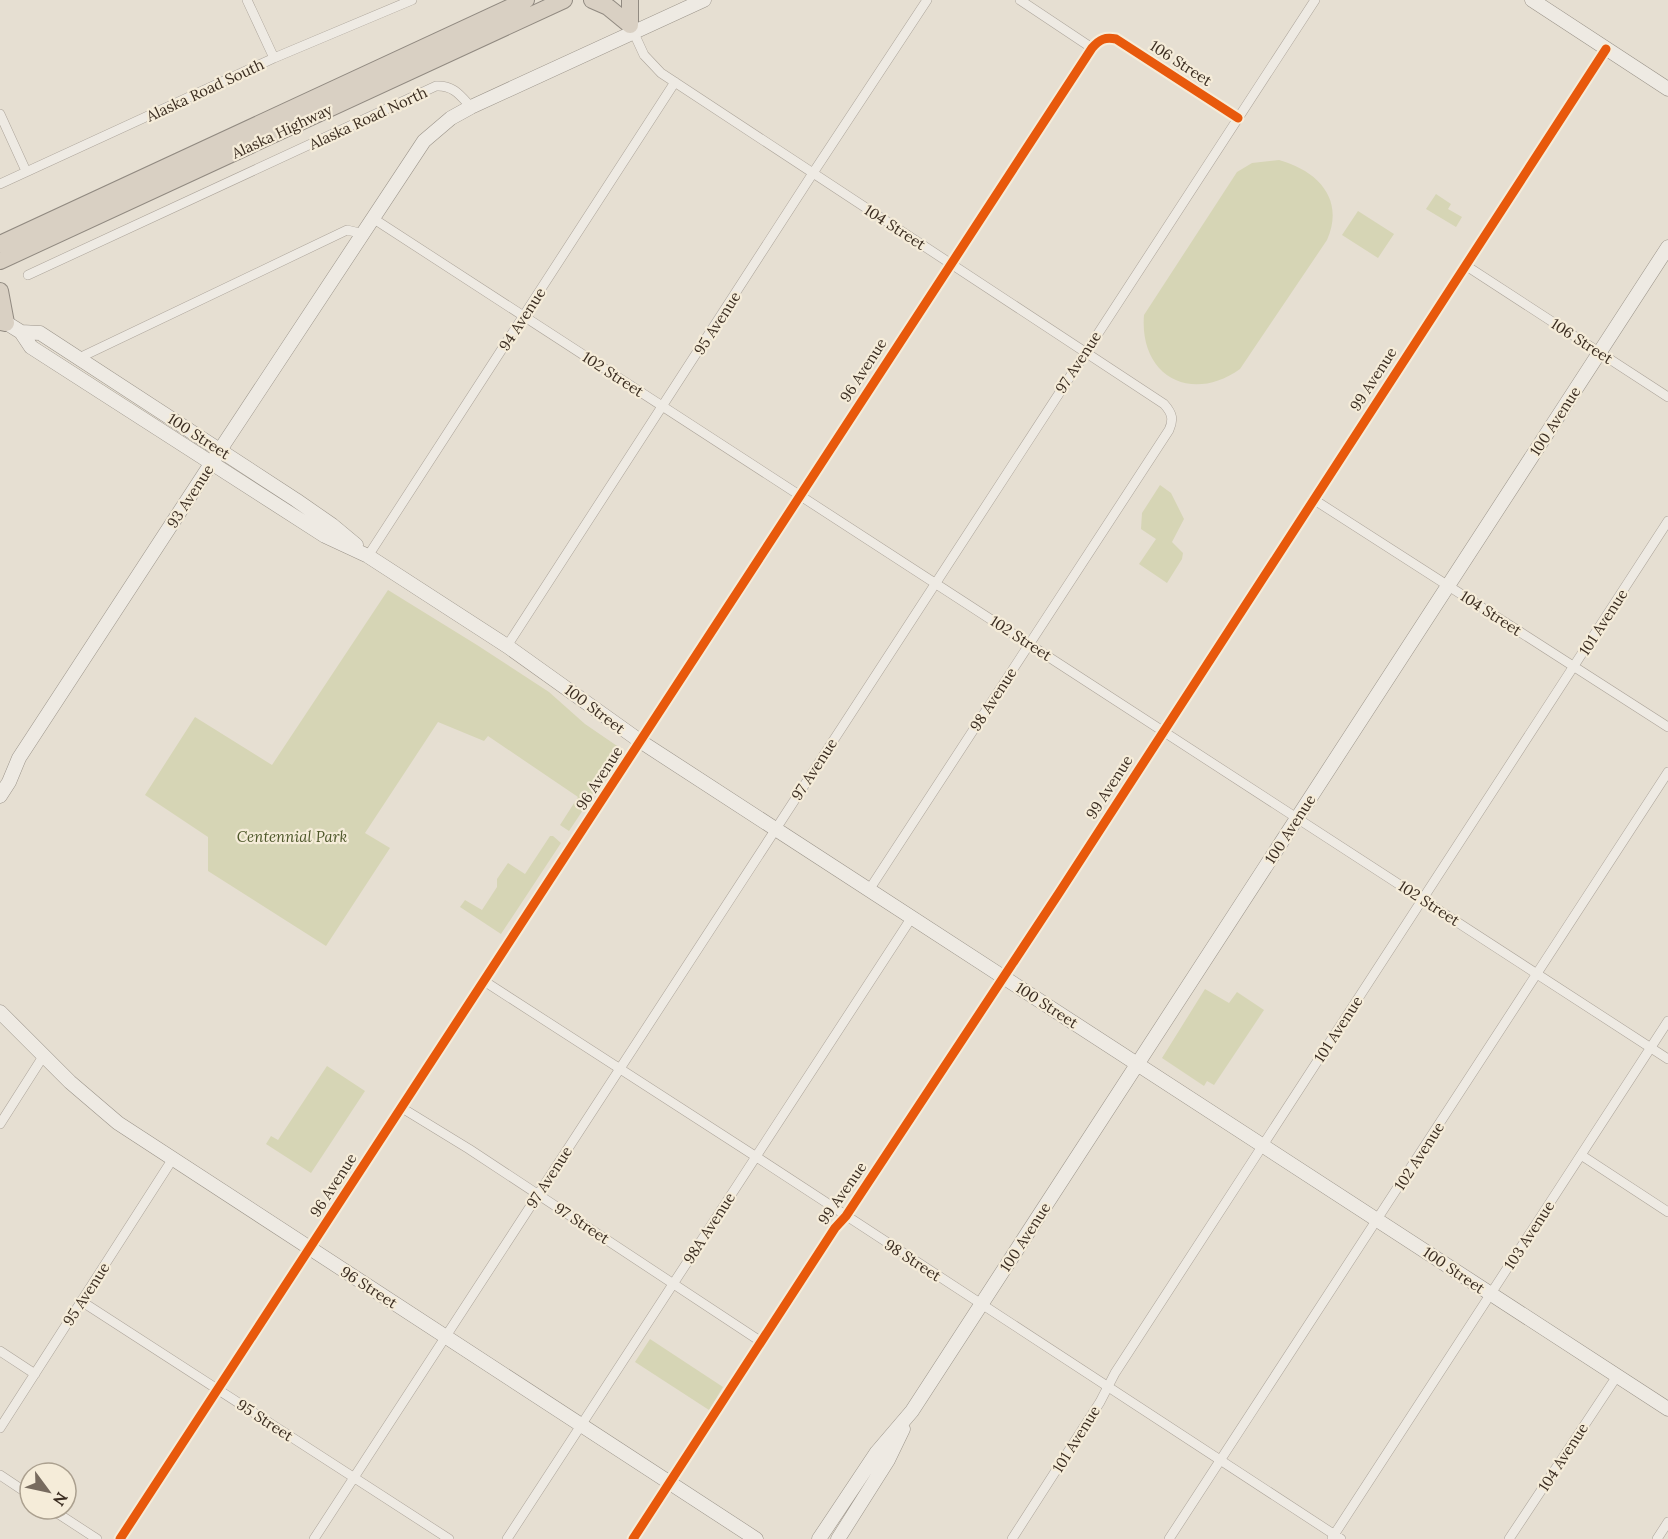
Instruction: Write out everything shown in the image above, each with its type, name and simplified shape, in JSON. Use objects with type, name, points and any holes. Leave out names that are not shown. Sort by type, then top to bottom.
[{"type":"highway","name":"Alaska Highway","points":[[2,254],[526,0]]},
{"type":"highway","name":"Alaska Highway","points":[[2,254],[563,0]]},
{"type":"highway","points":[[563,0],[569,0]]},
{"type":"highway","points":[[592,0],[609,7],[632,29]]},
{"type":"highway","points":[[622,0],[632,29]]},
{"type":"highway","points":[[630,0],[632,29]]},
{"type":"highway","points":[[0,276],[2,254]]},
{"type":"highway","points":[[0,291],[7,324]]},
{"type":"main road","points":[[471,106],[632,29],[704,0]]},
{"type":"main road","points":[[1532,0],[1668,89]]},
{"type":"main road","name":"93 Avenue","points":[[0,796],[19,759],[424,141],[436,129],[471,106]]},
{"type":"main road","name":"100 Avenue","points":[[838,1539],[888,1460],[912,1411],[1668,247]]},
{"type":"main road","name":"100 Street","points":[[7,324],[40,333],[220,450],[332,525],[368,556],[507,646],[640,741],[1668,1409]]},
{"type":"main road","name":"100 Street","points":[[7,324],[32,347],[211,463],[325,536],[368,556]]},
{"type":"main road","points":[[94,387],[109,386],[124,396],[146,402]]},
{"type":"main road","name":"93 Avenue","points":[[0,777],[19,759]]},
{"type":"main road","name":"96 Street","points":[[0,1012],[70,1082],[106,1114],[172,1160],[756,1539]]},
{"type":"main road","name":"100 Avenue","points":[[819,1539],[877,1452],[912,1411]]},
{"type":"street","points":[[247,0],[274,58]]},
{"type":"street","name":"Alaska Road South","points":[[0,184],[274,58],[412,0]]},
{"type":"street","name":"95 Avenue","points":[[507,646],[927,0]]},
{"type":"street","points":[[1020,0],[1092,48]]},
{"type":"street","name":"97 Avenue","points":[[314,1539],[1315,0]]},
{"type":"street","name":"104 Street","points":[[632,29],[650,63],[675,82],[1164,405],[1172,416]]},
{"type":"street","name":"96 Avenue","points":[[120,1539],[1092,48],[1098,40],[1106,37]]},
{"type":"street","name":"106 Street","points":[[1106,37],[1116,39],[1238,118]]},
{"type":"street","name":"99 Avenue","points":[[633,1539],[760,1341],[835,1228],[846,1216],[1003,977],[1606,49]]},
{"type":"street","name":"94 Avenue","points":[[368,556],[675,82]]},
{"type":"street","name":"Alaska Road North","points":[[28,275],[436,86],[452,88],[471,106]]},
{"type":"street","points":[[0,114],[26,171]]},
{"type":"street","name":"102 Street","points":[[374,219],[1668,1059]]},
{"type":"street","points":[[79,358],[347,230],[364,234]]},
{"type":"street","name":"106 Street","points":[[1465,265],[1668,397]]},
{"type":"street","name":"98 Avenue","points":[[869,890],[1169,430],[1172,416]]},
{"type":"street","name":"104 Street","points":[[1313,499],[1668,728]]},
{"type":"street","name":"101 Avenue","points":[[1012,1539],[1071,1448],[1107,1386],[1668,522]]},
{"type":"street","name":"102 Avenue","points":[[1169,1539],[1668,772]]},
{"type":"street","name":"98A Avenue","points":[[507,1539],[912,917]]},
{"type":"street","name":"98 Street","points":[[484,981],[1221,1460],[1336,1538]]},
{"type":"street","name":"103 Avenue","points":[[1336,1538],[1490,1294],[1668,1021]]},
{"type":"street","points":[[0,1124],[44,1055]]},
{"type":"street","name":"97 Street","points":[[402,1108],[538,1194],[760,1341]]},
{"type":"street","points":[[1581,1155],[1668,1212]]},
{"type":"street","name":"95 Avenue","points":[[0,1428],[172,1160]]},
{"type":"street","name":"95 Street","points":[[81,1301],[449,1539]]},
{"type":"street","points":[[0,1351],[35,1374]]},
{"type":"street","name":"104 Avenue","points":[[1509,1539],[1617,1376]]},
{"type":"street","points":[[0,1475],[18,1487]]},
{"type":"street","points":[[69,1521],[97,1539]]},
{"type":"street","points":[[1657,1539],[1668,1522]]},
{"type":"green space","points":[[1279,160],[1305,171],[1324,189],[1333,212],[1327,240],[1240,369],[1222,379],[1204,384],[1187,383],[1172,378],[1159,368],[1150,354],[1145,336],[1144,315],[1237,172],[1252,163]]},
{"type":"green space","points":[[1436,194],[1451,204],[1448,209],[1462,217],[1456,227],[1426,209]]},
{"type":"green space","points":[[1358,211],[1394,234],[1378,258],[1342,235]]},
{"type":"green space","points":[[1160,485],[1171,493],[1184,519],[1172,542],[1183,553],[1182,559],[1167,583],[1139,564],[1156,539],[1141,529],[1142,513]]},
{"type":"green space","name":"Centennial Park","points":[[388,590],[549,692],[585,724],[623,750],[569,831],[560,825],[578,797],[488,736],[484,741],[438,722],[365,833],[390,848],[326,946],[208,871],[208,837],[145,795],[195,717],[272,765]]},
{"type":"green space","points":[[550,836],[561,843],[501,934],[460,907],[465,900],[482,910],[497,887],[497,879],[508,863],[525,874]]},
{"type":"green space","points":[[1205,989],[1229,1003],[1237,992],[1264,1010],[1214,1085],[1207,1081],[1204,1086],[1162,1058]]},
{"type":"green space","points":[[327,1066],[365,1091],[311,1173],[266,1144],[271,1136],[278,1140]]},
{"type":"green space","points":[[650,1339],[723,1387],[709,1410],[635,1362]]},
{"type":"cycle path","points":[[120,1539],[1092,48],[1103,39],[1116,39],[1238,118]]},
{"type":"cycle path","points":[[633,1539],[835,1228],[846,1216],[1059,893],[1606,49]]}]
